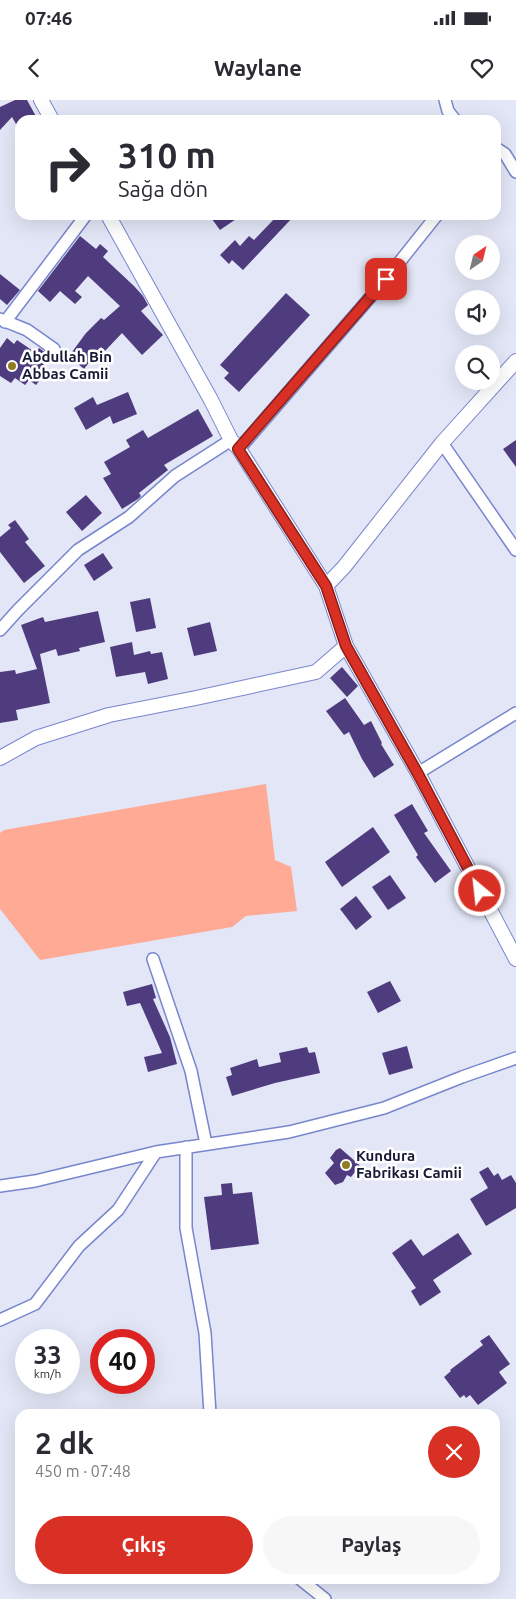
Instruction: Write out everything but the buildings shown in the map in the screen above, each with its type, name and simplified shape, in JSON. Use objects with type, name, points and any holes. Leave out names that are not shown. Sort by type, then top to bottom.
[{"type":"street","points":[[41,100],[49,115]]},
{"type":"street","points":[[445,100],[451,115]]},
{"type":"street","points":[[501,156],[516,172]]},
{"type":"street","points":[[54,349],[27,330],[2,320],[82,220]]},
{"type":"street","points":[[111,220],[235,444],[326,586],[346,646],[418,774],[516,959]]},
{"type":"street","points":[[0,630],[78,550],[129,517],[175,476],[235,444],[386,279],[433,220]]},
{"type":"street","points":[[326,586],[344,567],[442,443],[516,361]]},
{"type":"street","points":[[442,443],[516,550]]},
{"type":"street","points":[[0,758],[36,738],[109,715],[316,672],[346,646]]},
{"type":"street","points":[[418,774],[516,713]]},
{"type":"street","points":[[153,959],[190,1071],[206,1144]]},
{"type":"street","points":[[0,1186],[35,1180],[156,1152],[289,1132],[384,1108],[516,1058]]},
{"type":"street","points":[[186,1147],[186,1228],[205,1333],[210,1409]]},
{"type":"street","points":[[0,1320],[35,1304],[79,1246],[118,1210],[156,1152]]},
{"type":"street","points":[[306,1584],[325,1599]]},
{"type":"shaded area","points":[[266,784],[275,860],[291,867],[297,911],[246,916],[232,927],[40,960],[0,909],[0,833],[4,830]]},
{"type":"place","name":"Abdullah Bin Abbas Camii","points":[[12,366]]},
{"type":"place","name":"Kundura Fabrikası Camii","points":[[346,1165]]},
{"type":"route","points":[[386,279],[238,449],[326,586],[346,646],[418,774],[480,891]]}]
